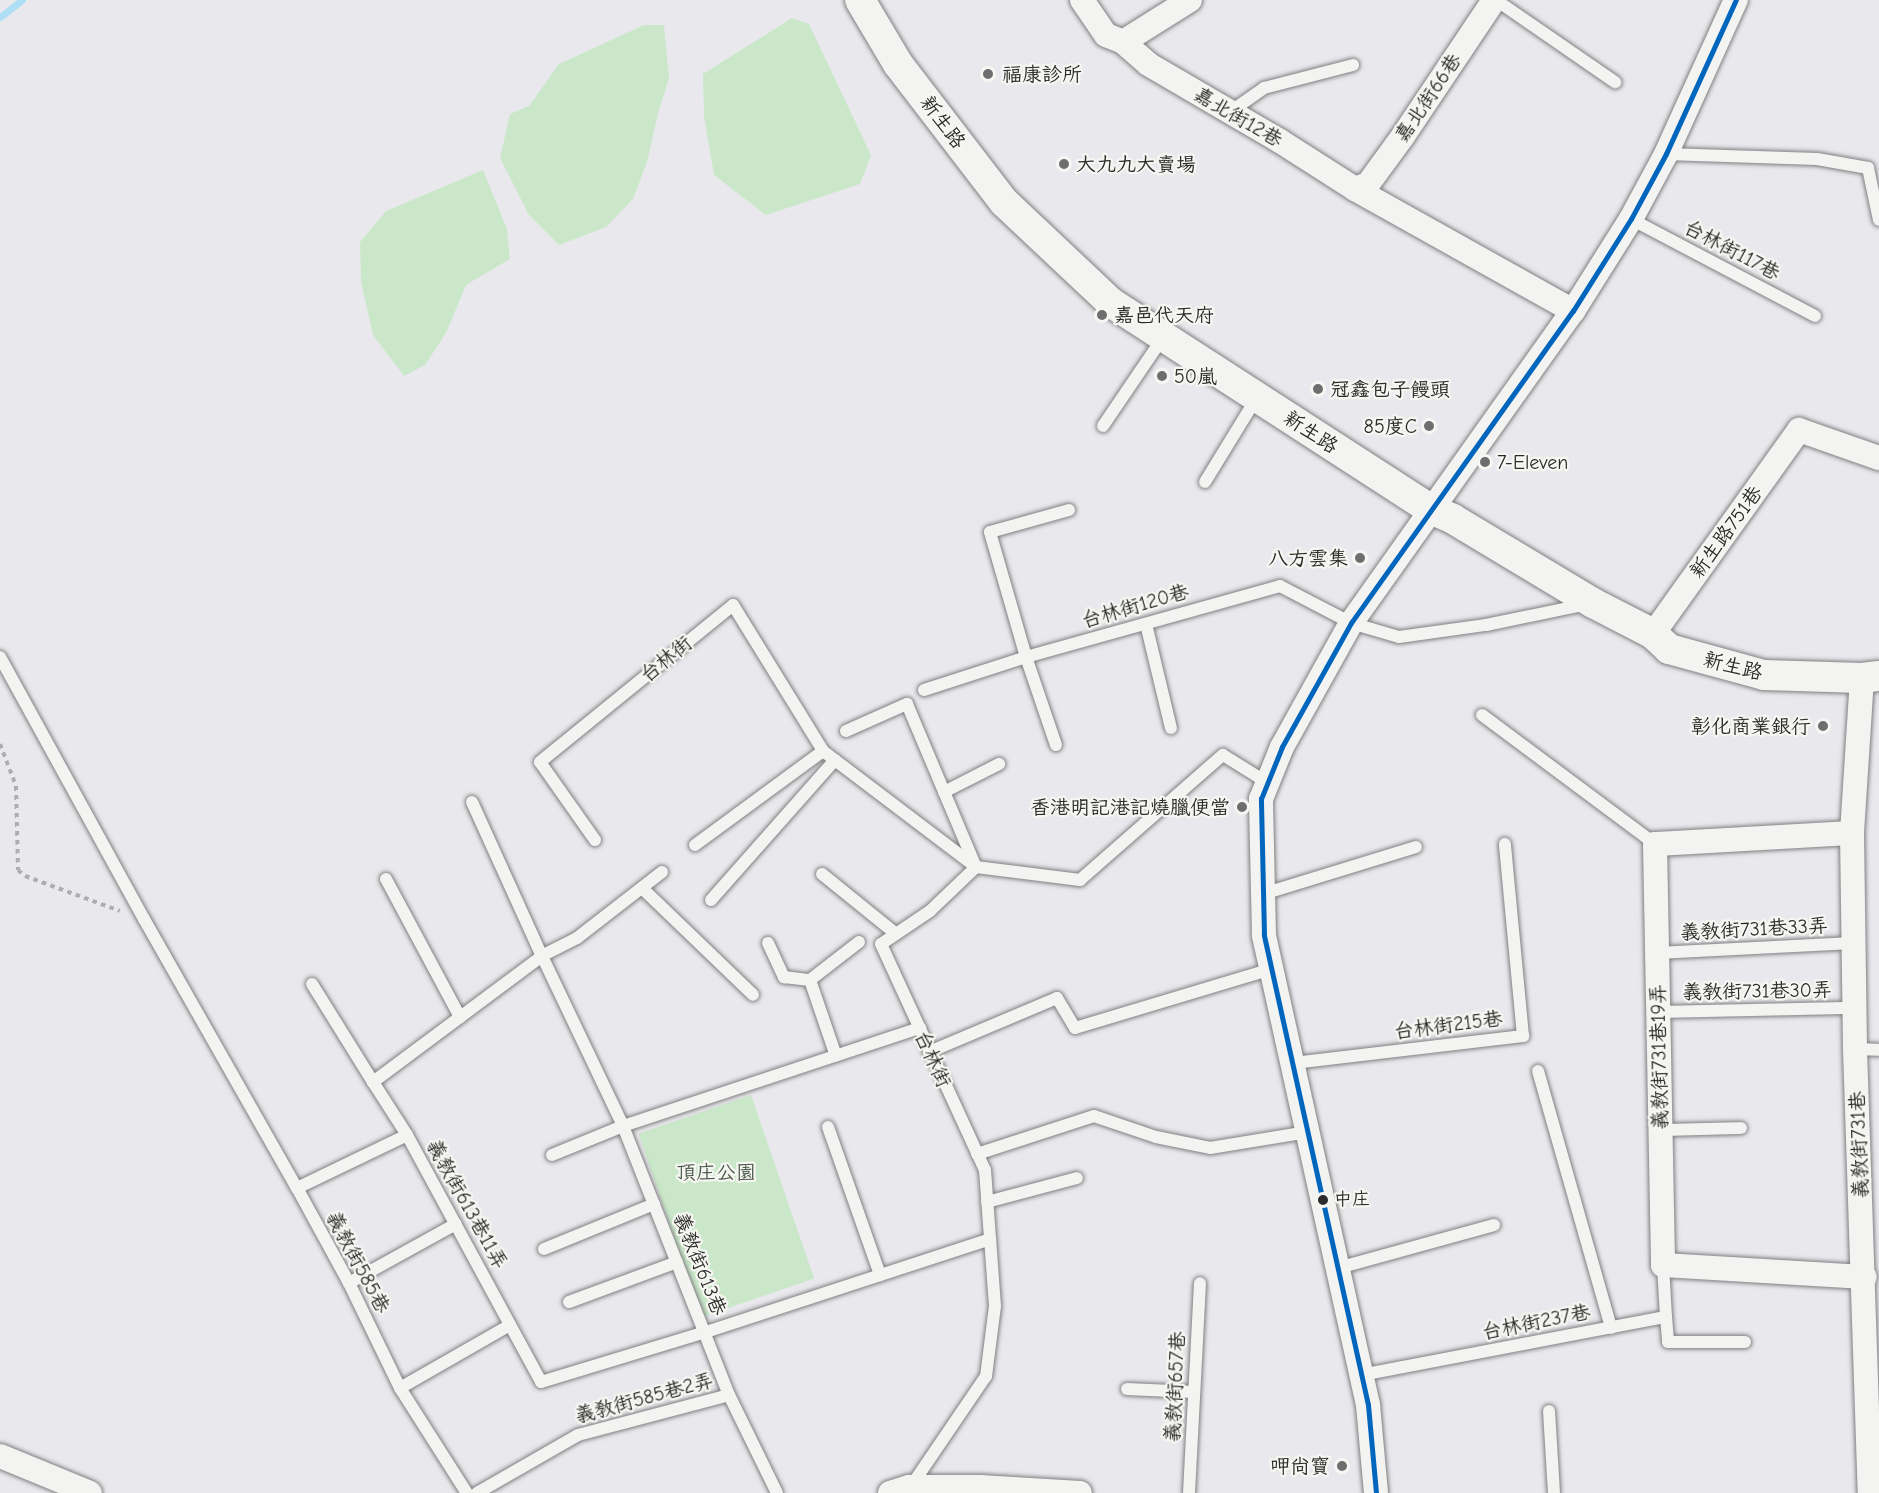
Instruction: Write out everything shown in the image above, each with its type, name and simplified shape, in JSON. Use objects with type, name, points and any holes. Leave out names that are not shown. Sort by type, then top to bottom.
[{"type":"street","name":"新生路","points":[[860,0],[898,64],[1004,202],[1110,302],[1430,509],[1454,519],[1593,603],[1653,634],[1669,649],[1764,675],[1871,677]]},
{"type":"street","name":"嘉北街12巷","points":[[1082,0],[1106,35],[1123,42],[1148,64],[1355,189],[1573,311]]},
{"type":"street","points":[[1123,42],[1190,0]]},
{"type":"street","name":"嘉北街66巷","points":[[1355,189],[1368,184],[1495,0]]},
{"type":"street","points":[[1376,1493],[1368,1405],[1264,934],[1261,799],[1282,747],[1351,623],[1573,311],[1631,219],[1666,153],[1736,0]]},
{"type":"street","name":"新生路751巷","points":[[1653,634],[1799,430],[1879,458]]},
{"type":"street","name":"義教街731巷","points":[[1870,1493],[1872,1278],[1867,1049],[1856,1008],[1852,833],[1871,677]]},
{"type":"street","points":[[1655,844],[1852,833]]},
{"type":"street","name":"義教街731巷19弄","points":[[1655,844],[1663,1265]]},
{"type":"street","points":[[1663,1265],[1872,1278]]},
{"type":"street","points":[[0,1456],[90,1493]]},
{"type":"street","points":[[903,1491],[980,1487],[1080,1493]]},
{"type":"lane","points":[[1495,0],[1615,82]]},
{"type":"lane","points":[[1230,112],[1264,88],[1353,65]]},
{"type":"lane","points":[[1666,153],[1817,159],[1868,168],[1879,220]]},
{"type":"lane","name":"台林街117巷","points":[[1631,219],[1815,316]]},
{"type":"lane","points":[[1103,426],[1164,336]]},
{"type":"lane","points":[[1205,482],[1258,396]]},
{"type":"lane","points":[[1056,745],[1026,657],[990,532],[1069,510]]},
{"type":"lane","name":"台林街120巷","points":[[924,690],[1026,657],[1280,586],[1351,623],[1399,637],[1486,625],[1593,603]]},
{"type":"lane","name":"台林街","points":[[595,840],[540,762],[733,605],[823,751],[976,867]]},
{"type":"lane","points":[[1146,624],[1171,728]]},
{"type":"lane","name":"義教街585巷","points":[[0,657],[144,919],[349,1283],[400,1388],[467,1493]]},
{"type":"lane","points":[[846,731],[907,704],[976,867]]},
{"type":"lane","points":[[1482,716],[1655,844]]},
{"type":"lane","points":[[695,845],[823,751]]},
{"type":"lane","points":[[976,867],[1080,880],[1222,755],[1268,783]]},
{"type":"lane","points":[[711,900],[835,760]]},
{"type":"lane","points":[[944,792],[999,764]]},
{"type":"lane","name":"義教街613巷","points":[[472,802],[623,1126],[729,1395],[777,1493]]},
{"type":"lane","name":"台林街215巷","points":[[1293,1063],[1523,1036],[1505,844]]},
{"type":"lane","points":[[1263,894],[1416,847]]},
{"type":"lane","points":[[822,874],[896,934],[930,912],[976,867]]},
{"type":"lane","points":[[373,1082],[542,956],[578,938],[662,872]]},
{"type":"lane","points":[[386,879],[460,1017]]},
{"type":"lane","points":[[642,888],[753,995]]},
{"type":"lane","name":"台林街","points":[[896,934],[881,944],[985,1170],[995,1306],[986,1376],[903,1491]]},
{"type":"lane","points":[[768,943],[784,977],[810,980],[859,942]]},
{"type":"lane","name":"義教街731巷33弄","points":[[1657,953],[1853,943]]},
{"type":"lane","points":[[929,1052],[1057,998],[1075,1028],[1272,969]]},
{"type":"lane","points":[[810,980],[836,1056]]},
{"type":"lane","name":"義教街613巷11弄","points":[[312,984],[407,1135],[541,1382],[706,1332]]},
{"type":"lane","name":"義教街731巷30弄","points":[[1658,1012],[1856,1008]]},
{"type":"lane","points":[[552,1155],[623,1126],[920,1028]]},
{"type":"lane","points":[[1538,1071],[1611,1328]]},
{"type":"lane","points":[[977,1154],[1094,1116],[1156,1137],[1210,1148],[1308,1132]]},
{"type":"lane","points":[[828,1127],[880,1275]]},
{"type":"lane","points":[[1660,1130],[1741,1128]]},
{"type":"lane","points":[[297,1188],[407,1135]]},
{"type":"lane","points":[[987,1202],[1077,1178]]},
{"type":"lane","points":[[544,1249],[654,1204]]},
{"type":"lane","points":[[349,1283],[456,1224]]},
{"type":"lane","points":[[1338,1268],[1494,1225]]},
{"type":"lane","points":[[706,1332],[990,1239]]},
{"type":"lane","points":[[569,1302],[677,1262]]},
{"type":"lane","points":[[1663,1265],[1668,1342],[1745,1342]]},
{"type":"lane","name":"義教街657巷","points":[[1189,1493],[1200,1283]]},
{"type":"lane","name":"台林街237巷","points":[[1361,1375],[1666,1317]]},
{"type":"lane","points":[[400,1388],[510,1325]]},
{"type":"lane","points":[[1127,1389],[1194,1392]]},
{"type":"lane","name":"義教街585巷2弄","points":[[477,1493],[578,1435],[729,1395]]},
{"type":"lane","points":[[1549,1411],[1554,1493]]},
{"type":"path","points":[[0,744],[16,786],[18,870],[25,876],[144,919]]},
{"type":"green space","points":[[792,18],[809,24],[871,155],[860,184],[766,215],[714,175],[704,116],[703,74]]},
{"type":"green space","points":[[644,25],[664,25],[669,78],[647,162],[633,199],[606,227],[559,245],[529,215],[500,158],[510,114],[529,106],[559,64]]},
{"type":"green space","points":[[483,170],[507,229],[510,259],[466,285],[446,333],[425,365],[404,376],[373,335],[361,282],[360,242],[386,211]]},
{"type":"green space","name":"頂庄公園","points":[[751,1095],[814,1278],[702,1317],[638,1134]]},
{"type":"waterway","points":[[0,17],[22,0]]},
{"type":"transit line","points":[[1376,1493],[1368,1405],[1264,935],[1261,799],[1282,747],[1351,623],[1573,311],[1631,219],[1666,154],[1736,0]]},
{"type":"place","name":"福康診所","points":[[988,74]]},
{"type":"place","name":"大九九大賣場","points":[[1064,164]]},
{"type":"place","name":"嘉邑代天府","points":[[1102,315]]},
{"type":"place","name":"50嵐","points":[[1162,376]]},
{"type":"place","name":"冠鑫包子饅頭","points":[[1318,389]]},
{"type":"place","name":"85度C","points":[[1429,426]]},
{"type":"place","name":"7-Eleven","points":[[1485,462]]},
{"type":"place","name":"八方雲集","points":[[1360,558]]},
{"type":"place","name":"彰化商業銀行","points":[[1823,726]]},
{"type":"place","name":"香港明記港記燒臘便當","points":[[1242,807]]},
{"type":"place","name":"中庄","points":[[1323,1200]]},
{"type":"place","name":"呷尚寶","points":[[1342,1466]]}]
